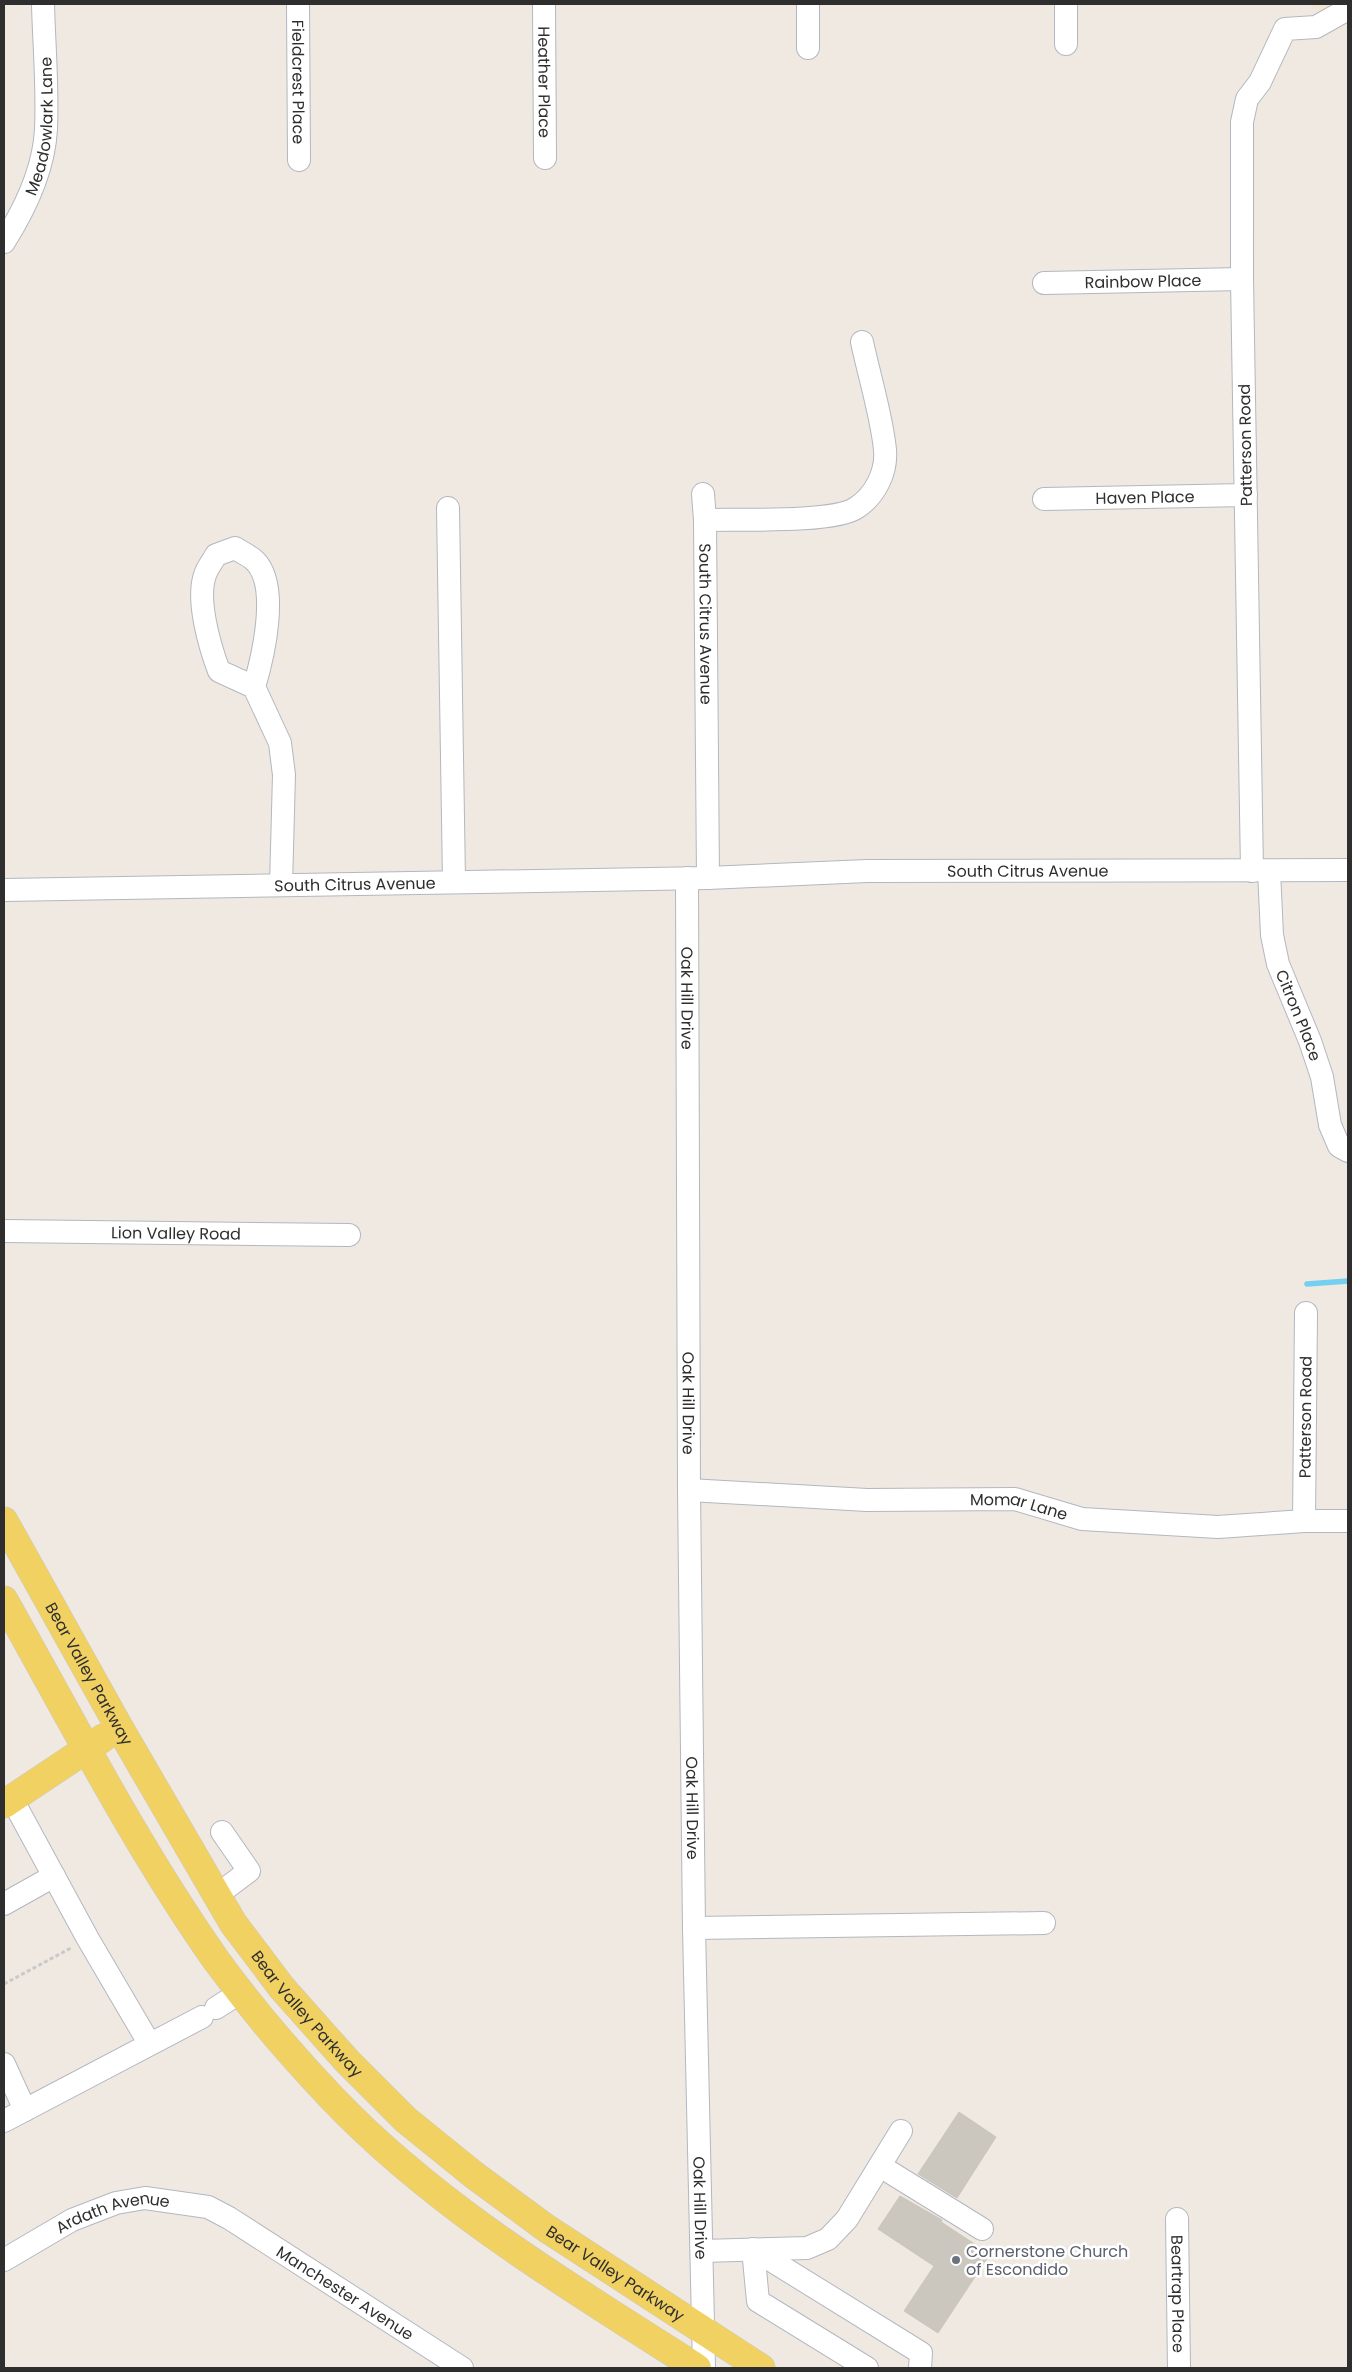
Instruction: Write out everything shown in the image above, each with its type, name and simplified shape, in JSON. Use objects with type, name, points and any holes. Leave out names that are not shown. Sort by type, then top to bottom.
[{"type":"main road","name":"Bear Valley Parkway","points":[[4,1521],[119,1727],[233,1923],[282,1988],[347,2061],[406,2120],[546,2228],[761,2368]]},
{"type":"main road","points":[[4,1600],[87,1749],[167,1884],[217,1961],[241,1992],[333,2099],[428,2186],[522,2255],[697,2368]]},
{"type":"main road","points":[[8,1802],[119,1727]]},
{"type":"street","name":"Meadowlark Lane","points":[[4,242],[22,213],[35,181],[46,131],[43,4]]},
{"type":"street","name":"Fieldcrest Place","points":[[298,4],[299,160]]},
{"type":"street","name":"Heather Place","points":[[544,4],[545,158]]},
{"type":"street","points":[[808,4],[808,48]]},
{"type":"street","points":[[1066,4],[1066,44]]},
{"type":"street","name":"Patterson Road","points":[[1260,871],[1246,495],[1242,279],[1242,122],[1247,99],[1260,82],[1285,29],[1316,27],[1348,9]]},
{"type":"street","name":"Rainbow Place","points":[[1044,283],[1242,279]]},
{"type":"street","points":[[706,520],[831,517],[855,509],[870,497],[882,476],[885,451],[862,342]]},
{"type":"street","name":"South Citrus Avenue","points":[[697,878],[706,520],[704,494]]},
{"type":"street","name":"Haven Place","points":[[1044,499],[1246,495]]},
{"type":"street","points":[[448,508],[454,881]]},
{"type":"street","points":[[254,688],[262,662],[266,630],[267,585],[255,561],[235,548],[216,555],[204,576],[203,609],[210,648],[219,671],[254,688],[280,742],[284,775],[281,884]]},
{"type":"street","name":"South Citrus Avenue","points":[[4,890],[697,878],[867,871],[1348,870]]},
{"type":"street","name":"Citron Place","points":[[1260,871],[1278,964],[1310,1041],[1322,1077],[1330,1125],[1339,1146],[1348,1151]]},
{"type":"street","name":"Oak Hill Drive","points":[[697,878],[689,1490],[694,1928],[704,2368]]},
{"type":"street","name":"Lion Valley Road","points":[[4,1231],[349,1235]]},
{"type":"street","name":"Patterson Road","points":[[1304,1520],[1306,1313]]},
{"type":"street","name":"Momar Lane","points":[[689,1490],[867,1500],[1015,1499],[1082,1519],[1218,1527],[1304,1520],[1348,1521]]},
{"type":"street","points":[[8,1802],[54,1876],[88,1939],[149,2043]]},
{"type":"street","points":[[217,1894],[248,1871],[222,1832]]},
{"type":"street","points":[[4,1904],[54,1876]]},
{"type":"street","points":[[694,1928],[1044,1923]]},
{"type":"street","points":[[4,2121],[209,2012],[241,1992]]},
{"type":"street","points":[[4,2064],[24,2110]]},
{"type":"street","points":[[702,2251],[807,2248],[828,2239],[846,2220],[901,2131]]},
{"type":"street","points":[[880,2166],[982,2229]]},
{"type":"street","name":"Ardath Avenue","points":[[4,2260],[72,2220],[116,2203],[145,2198],[208,2207],[230,2218]]},
{"type":"street","name":"Manchester Avenue","points":[[230,2218],[462,2368]]},
{"type":"street","name":"Beartrap Place","points":[[1177,2219],[1180,2368]]},
{"type":"street","points":[[753,2249],[758,2301],[867,2368]]},
{"type":"street","points":[[753,2249],[921,2353],[920,2368]]},
{"type":"path","points":[[4,1984],[88,1939]]},
{"type":"shaded area","points":[[1310,4],[1348,4],[1327,17]]},
{"type":"building","points":[[959,2112],[996,2137],[957,2198],[918,2174]]},
{"type":"building","name":"Cornerstone Church of Escondido","points":[[900,2196],[942,2220],[941,2222],[990,2254],[938,2333],[904,2311],[934,2266],[878,2229]]},
{"type":"waterway","points":[[1307,1284],[1348,1281]]},
{"type":"place","name":"Cornerstone Church of Escondido","points":[[956,2260]]}]
